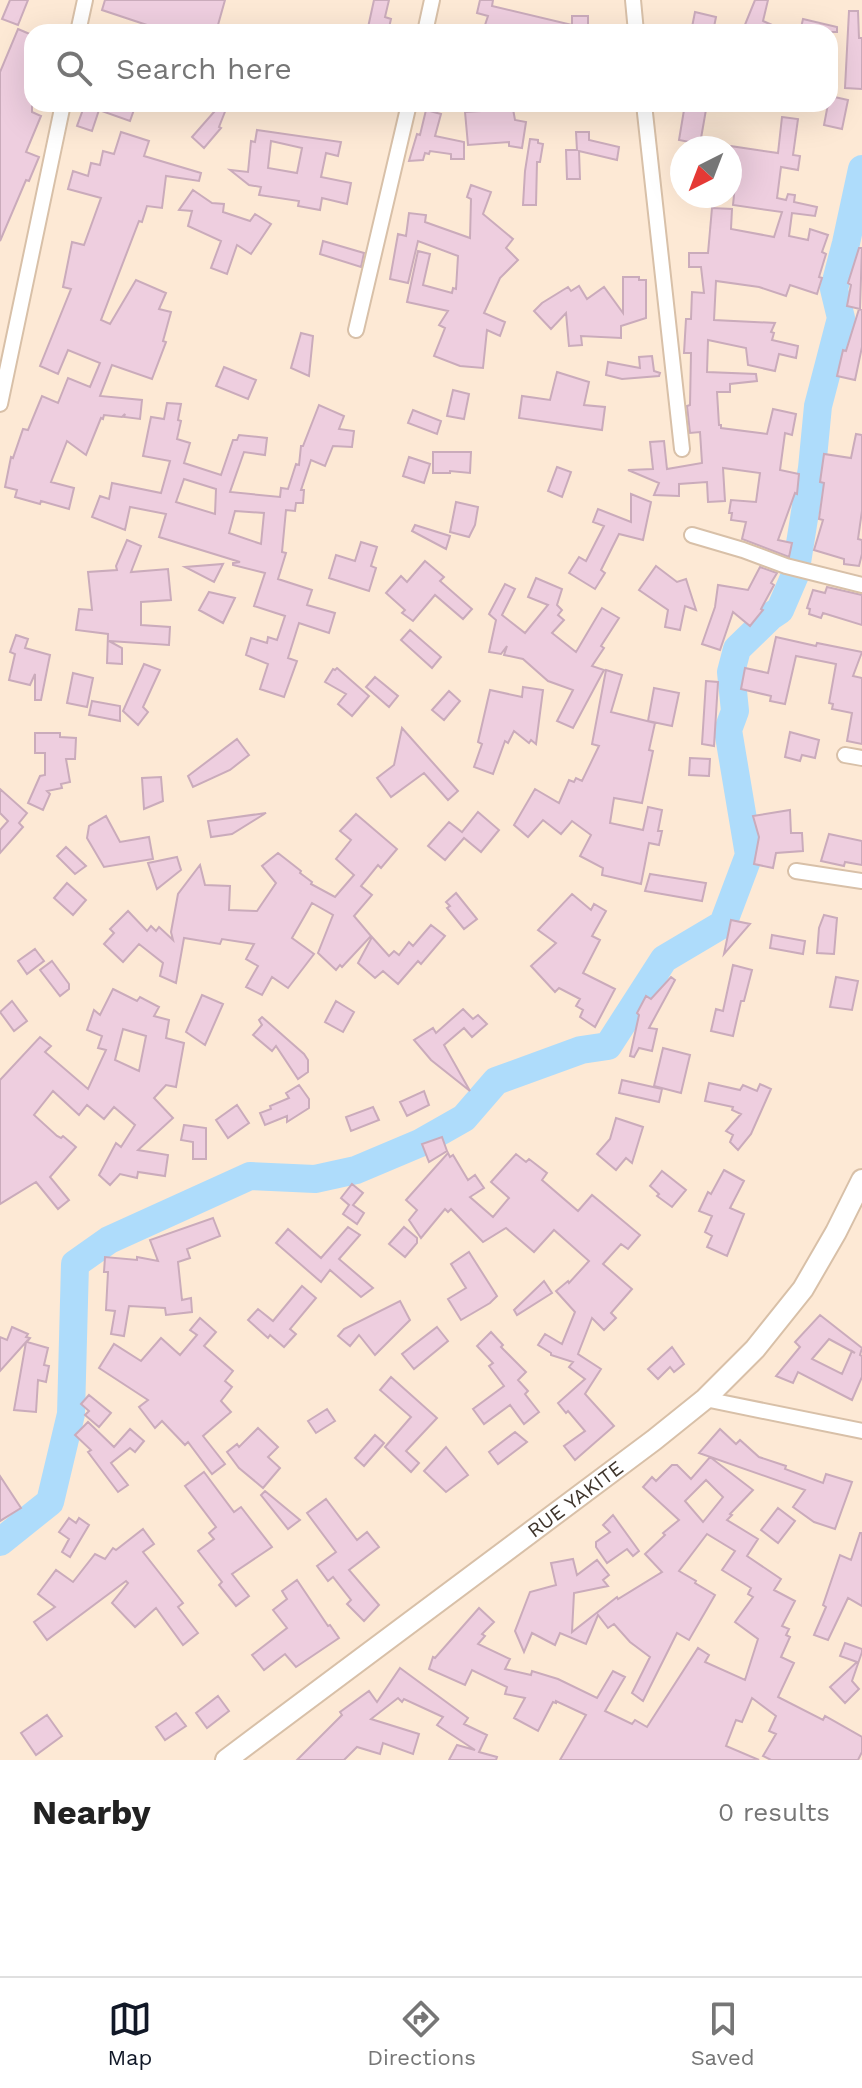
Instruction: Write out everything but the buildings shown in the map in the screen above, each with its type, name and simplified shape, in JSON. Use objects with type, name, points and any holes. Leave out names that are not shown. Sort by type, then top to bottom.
[{"type":"main road","name":"RUE YAKITE","points":[[226,1760],[705,1399],[755,1349],[803,1289],[862,1180]]},
{"type":"street","points":[[80,24],[85,0]]},
{"type":"street","points":[[427,24],[432,0]]},
{"type":"street","points":[[633,0],[635,24]]},
{"type":"street","points":[[0,404],[61,112]]},
{"type":"street","points":[[356,330],[407,112]]},
{"type":"street","points":[[645,112],[682,449]]},
{"type":"street","points":[[692,535],[786,566],[862,585]]},
{"type":"street","points":[[845,755],[862,758]]},
{"type":"street","points":[[796,871],[862,881]]},
{"type":"street","points":[[705,1399],[862,1431]]},
{"type":"waterway","points":[[0,1542],[50,1502],[71,1414],[75,1264],[109,1240],[250,1176],[315,1179],[356,1170],[420,1143],[464,1118],[496,1081],[581,1050],[608,1046],[664,959],[723,924],[749,855],[728,730],[735,711],[731,672],[737,649],[780,610],[795,575],[812,468],[818,406],[841,318],[834,289],[862,169]]}]
